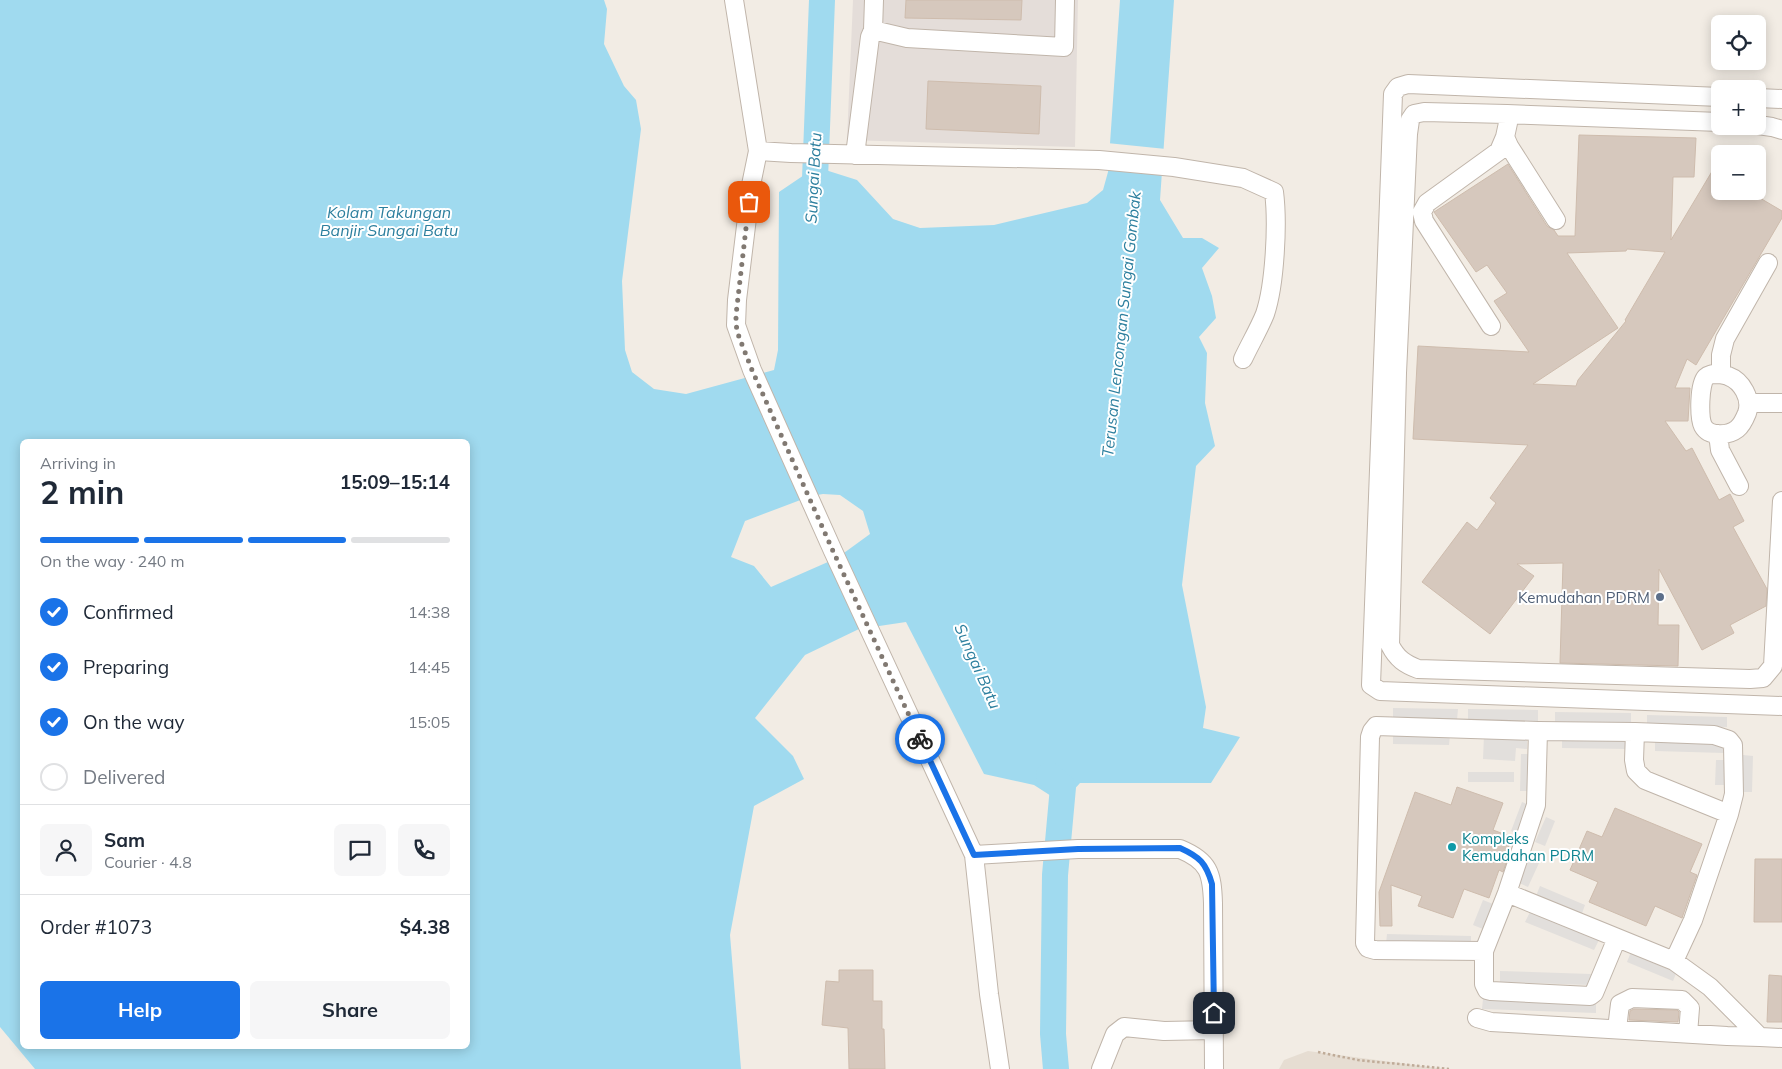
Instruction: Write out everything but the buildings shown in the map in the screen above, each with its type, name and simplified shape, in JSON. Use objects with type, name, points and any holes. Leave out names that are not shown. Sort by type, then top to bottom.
[{"type":"street","points":[[734,0],[758,151],[751,185],[736,325],[752,370],[833,551],[974,855],[989,994],[1000,1069]]},
{"type":"street","points":[[847,154],[873,30],[874,0]]},
{"type":"street","points":[[873,30],[907,38],[1064,47],[1065,0]]},
{"type":"street","points":[[1711,97],[1408,84],[1398,87],[1393,94],[1371,685],[1380,691],[1782,706]]},
{"type":"street","points":[[1766,98],[1782,99]]},
{"type":"street","points":[[1711,122],[1424,112],[1414,114],[1410,120],[1393,483],[1390,646],[1396,656],[1404,663],[1418,670],[1763,678],[1773,666],[1782,501]]},
{"type":"street","points":[[1491,326],[1424,221],[1422,212],[1427,203],[1499,151],[1505,137],[1508,123],[1507,114]]},
{"type":"street","points":[[1766,126],[1782,130]]},
{"type":"street","points":[[1505,137],[1556,220]]},
{"type":"street","points":[[758,151],[791,154],[1099,160],[1174,167],[1243,178],[1274,192],[1276,211],[1272,280],[1265,314],[1242,359]]},
{"type":"street","points":[[1721,374],[1721,355],[1725,339],[1768,263]]},
{"type":"street","points":[[1713,374],[1729,376],[1747,394],[1750,402],[1744,421],[1737,429],[1728,434],[1709,432],[1703,427],[1700,417],[1700,406],[1702,385],[1706,377],[1713,374]]},
{"type":"street","points":[[1750,402],[1782,403]]},
{"type":"street","points":[[1718,434],[1720,450],[1739,486]]},
{"type":"street","points":[[1484,951],[1376,950],[1368,948],[1365,943],[1370,737],[1372,730],[1376,726],[1635,732],[1714,736],[1730,740],[1733,744],[1735,772],[1734,794],[1729,814],[1693,920],[1674,961]]},
{"type":"street","points":[[1538,731],[1536,805],[1484,951],[1484,984],[1487,990],[1590,996],[1594,993],[1616,938]]},
{"type":"street","points":[[1635,732],[1634,760],[1636,771],[1645,780],[1729,814]]},
{"type":"street","points":[[974,855],[1078,849],[1180,848],[1202,860],[1208,870],[1212,884],[1214,1069]]},
{"type":"street","points":[[1506,893],[1674,961],[1710,987],[1760,1037]]},
{"type":"street","points":[[1617,1030],[1620,1004],[1632,998],[1682,1000],[1690,1008],[1688,1034]]},
{"type":"street","points":[[1477,1018],[1490,1022],[1782,1038]]},
{"type":"street","points":[[1101,1069],[1115,1034],[1124,1027],[1164,1031],[1214,1030]]},
{"type":"path","points":[[1318,1052],[1358,1060],[1449,1069]]},
{"type":"shaded area","points":[[853,0],[1078,0],[1075,147],[847,140]]},
{"type":"shaded area","points":[[1393,708],[1458,709],[1457,720],[1393,718]]},
{"type":"shaded area","points":[[1468,709],[1538,710],[1538,721],[1468,720]]},
{"type":"shaded area","points":[[1555,712],[1631,713],[1631,723],[1555,722]]},
{"type":"shaded area","points":[[1647,715],[1727,717],[1727,727],[1647,725]]},
{"type":"shaded area","points":[[1393,733],[1450,735],[1449,745],[1393,744]]},
{"type":"shaded area","points":[[1484,735],[1527,738],[1527,749],[1516,748],[1515,761],[1483,759]]},
{"type":"shaded area","points":[[1562,737],[1627,739],[1627,749],[1562,748]]},
{"type":"shaded area","points":[[1655,741],[1725,743],[1724,753],[1655,751]]},
{"type":"shaded area","points":[[1521,754],[1531,754],[1530,791],[1520,791]]},
{"type":"shaded area","points":[[1743,755],[1753,756],[1752,792],[1741,792]]},
{"type":"shaded area","points":[[1716,760],[1726,760],[1725,785],[1715,785]]},
{"type":"shaded area","points":[[1468,772],[1514,772],[1514,782],[1468,782]]},
{"type":"shaded area","points":[[1522,802],[1532,806],[1520,835],[1511,831]]},
{"type":"shaded area","points":[[1546,817],[1555,821],[1545,846],[1535,842]]},
{"type":"shaded area","points":[[1529,858],[1539,863],[1528,887],[1519,883]]},
{"type":"shaded area","points":[[1540,886],[1585,905],[1581,916],[1536,896]]},
{"type":"shaded area","points":[[1483,900],[1493,904],[1483,929],[1473,925]]},
{"type":"shaded area","points":[[1530,912],[1599,940],[1594,950],[1525,922]]},
{"type":"shaded area","points":[[1387,934],[1471,936],[1471,946],[1386,944]]},
{"type":"shaded area","points":[[1631,952],[1677,971],[1673,981],[1627,962]]},
{"type":"shaded area","points":[[1500,971],[1591,974],[1590,985],[1500,982]]},
{"type":"shaded area","points":[[1483,999],[1596,1003],[1596,1013],[1482,1009]]},
{"type":"shaded area","points":[[1308,1051],[1445,1069],[1279,1069],[1284,1060]]},
{"type":"water","name":"Kolam Takungan Banjir Sungai Batu","points":[[0,0],[604,0],[607,9],[604,44],[624,86],[636,100],[641,129],[622,281],[625,350],[632,372],[654,389],[686,394],[774,370],[778,350],[779,192],[816,167],[857,180],[893,219],[920,228],[994,225],[1087,203],[1103,190],[1108,172],[1120,0],[1174,0],[1160,200],[1183,238],[1202,238],[1219,248],[1202,268],[1212,296],[1216,318],[1199,337],[1207,353],[1205,403],[1215,446],[1196,466],[1182,585],[1206,707],[1203,728],[1240,737],[1211,783],[1080,783],[1062,803],[1034,785],[984,774],[906,622],[859,629],[805,655],[755,718],[793,756],[804,779],[754,806],[730,935],[741,1069],[35,1069],[0,1027]],"holes":[[[823,494],[840,495],[863,511],[870,534],[837,558],[771,587],[754,566],[731,557],[745,521],[811,496]]]},
{"type":"pier","points":[[1107,143],[1166,149],[1164,173],[1106,167]]},
{"type":"waterway","name":"Sungai Batu","points":[[814,204],[822,0]]},
{"type":"waterway","name":"Sungai Batu","points":[[1049,775],[1063,787],[1055,875],[1053,1034],[1056,1069]]},
{"type":"way so far","points":[[749,202],[736,315],[739,337],[833,551],[920,739]]},
{"type":"place","name":"Kemudahan PDRM","points":[[1660,597]]},
{"type":"place","name":"Kompleks Kemudahan PDRM","points":[[1452,847]]},
{"type":"route","points":[[920,739],[974,855],[1078,849],[1180,848],[1202,860],[1208,870],[1212,884],[1214,1013]]},
{"type":"water label","name":"Terusan Lencongan Sungai Gombak","points":[[1121,324]]}]
